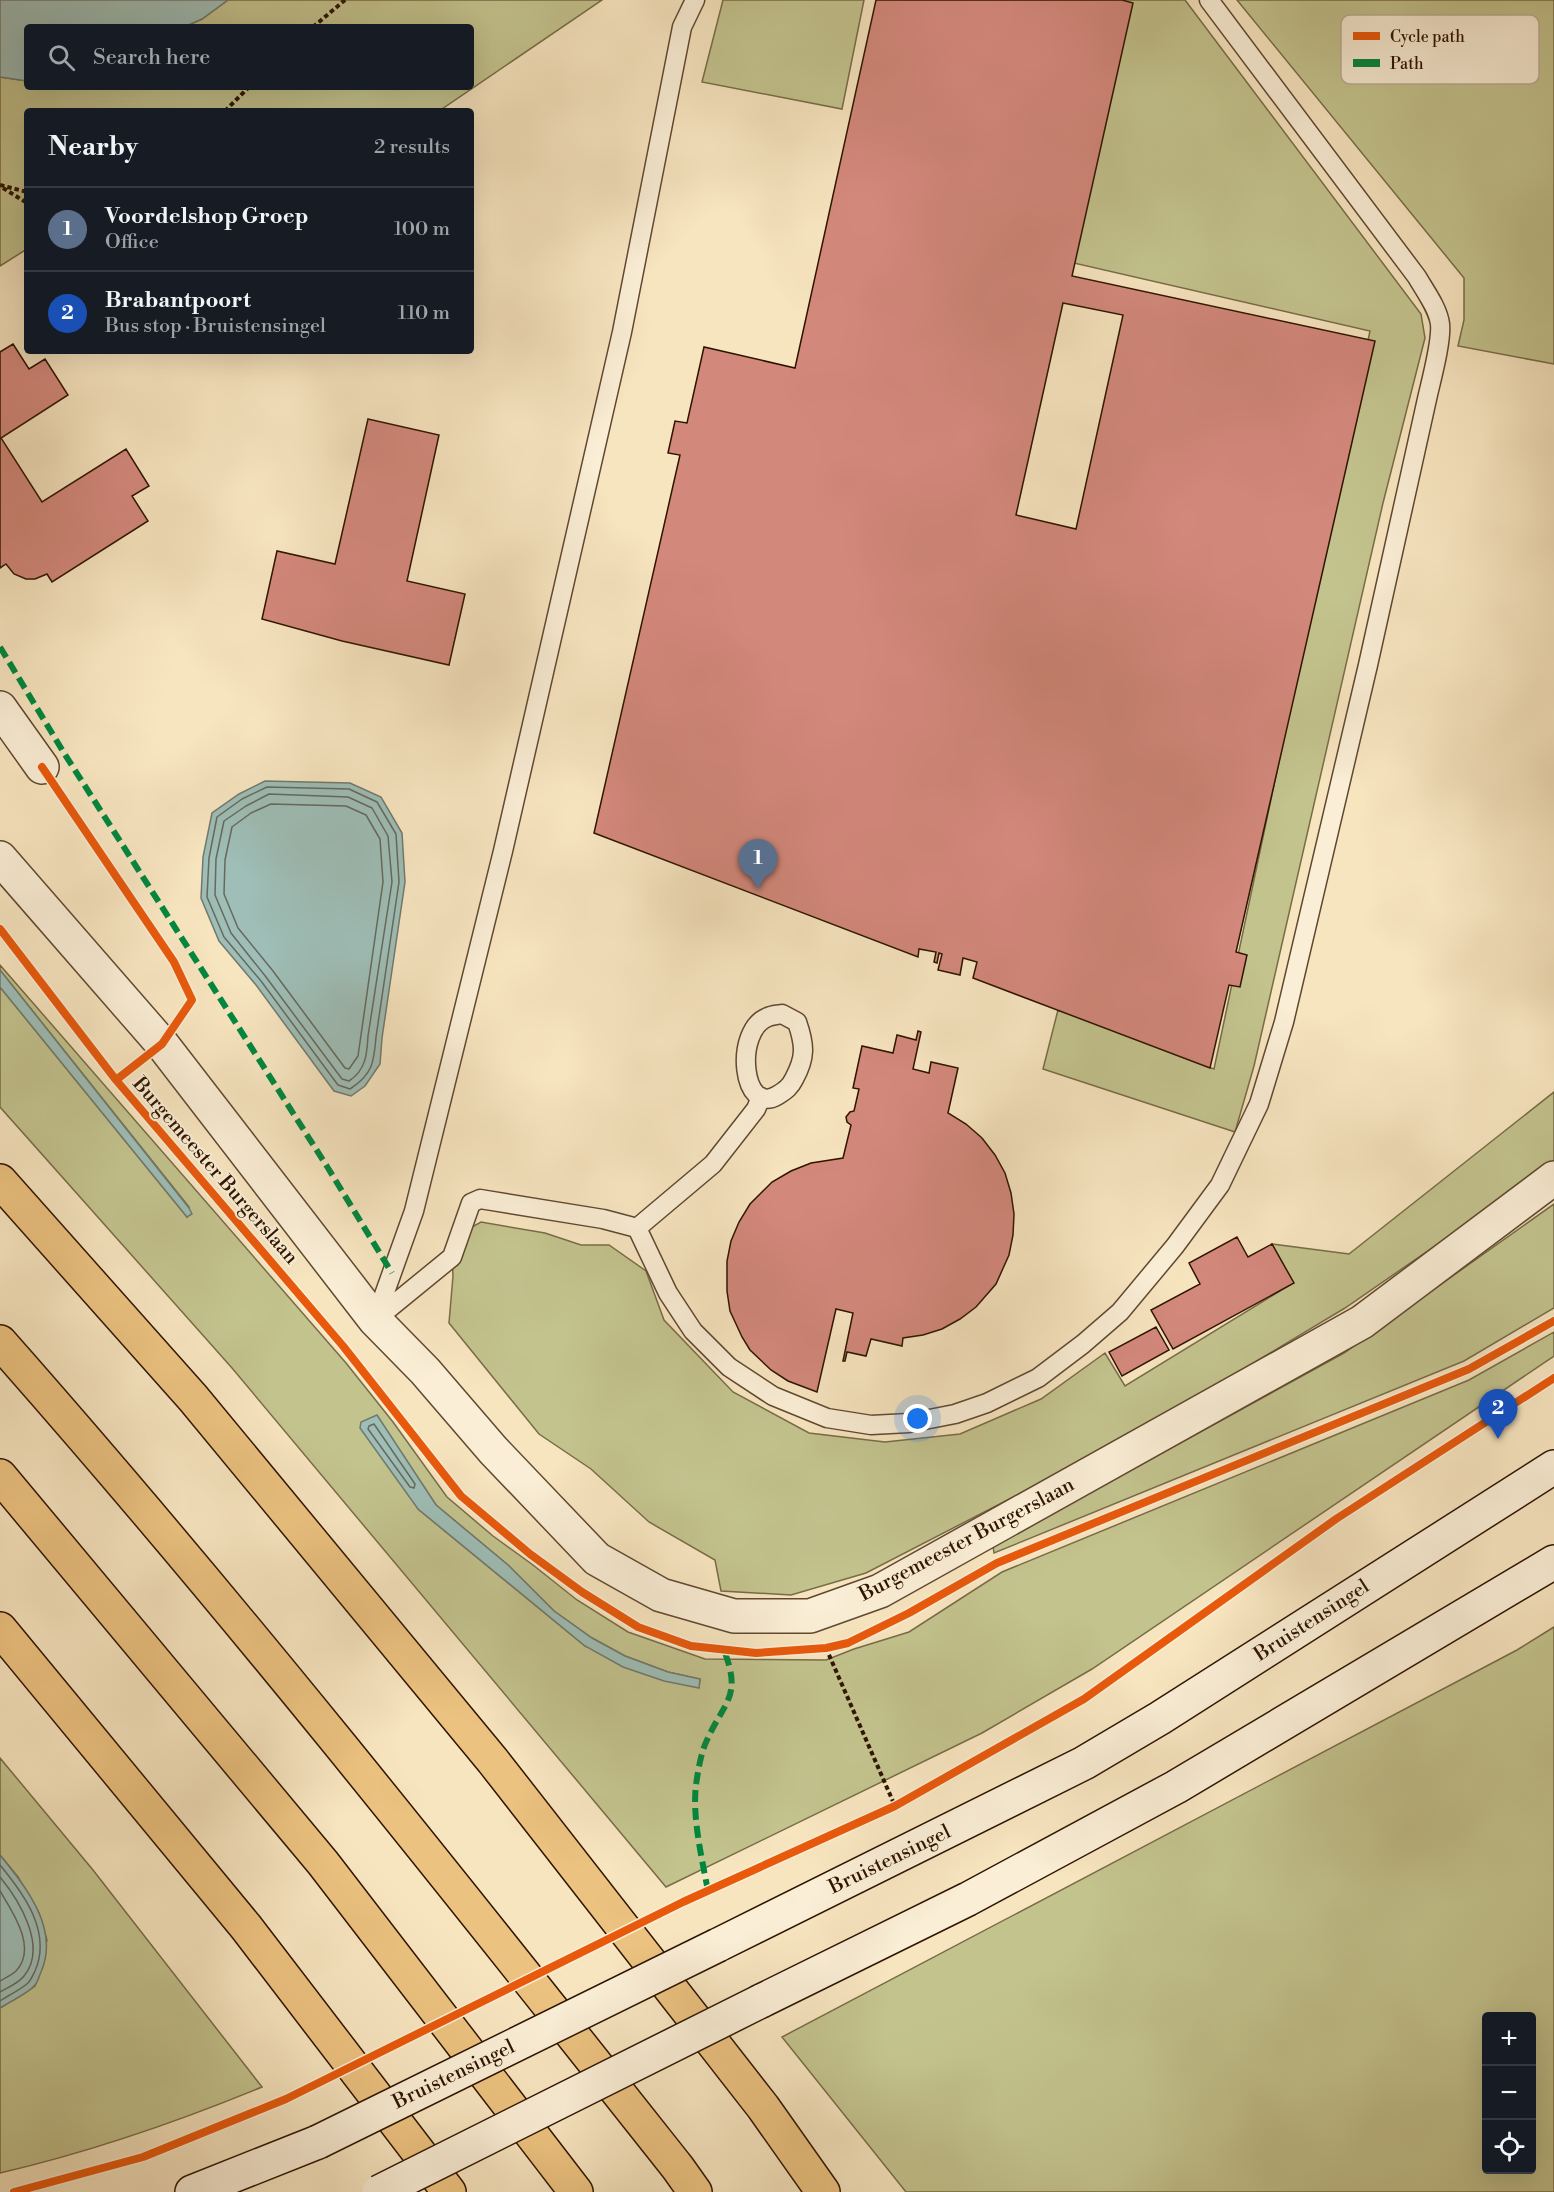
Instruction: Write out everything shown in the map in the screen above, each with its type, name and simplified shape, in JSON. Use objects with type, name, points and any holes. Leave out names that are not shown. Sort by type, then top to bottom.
[{"type":"highway","points":[[0,1181],[193,1398],[486,1752],[763,2107],[823,2192]]},
{"type":"highway","points":[[0,1342],[95,1449],[407,1827],[695,2192]]},
{"type":"highway","points":[[0,1476],[323,1863],[576,2192]]},
{"type":"highway","points":[[0,1629],[246,1927],[449,2192]]},
{"type":"highway","points":[[763,2107],[847,2192]]},
{"type":"main road","points":[[0,708],[42,767]]},
{"type":"main road","name":"Burgemeester Burgerslaan","points":[[0,858],[162,1044],[375,1320],[425,1371],[493,1450],[597,1559],[661,1595],[734,1616],[810,1616],[880,1591],[1362,1322],[1554,1178]]},
{"type":"main road","name":"Bruistensingel","points":[[192,2192],[318,2142],[1084,1763],[1160,1718],[1554,1467]]},
{"type":"main road","points":[[380,2192],[968,1899],[1176,1787],[1554,1562]]},
{"type":"lane","points":[[375,1320],[414,1211],[503,851],[622,332],[682,27],[695,0]]},
{"type":"lane","points":[[375,1320],[452,1257],[471,1203],[480,1199],[603,1219],[637,1228],[668,1293],[686,1322],[729,1367],[773,1396],[827,1418],[871,1425],[909,1423],[955,1414],[987,1403],[1038,1378],[1083,1344],[1120,1312],[1175,1246],[1220,1185],[1259,1104],[1284,1022],[1325,841],[1348,753],[1437,353],[1440,324],[1431,300],[1417,277],[1209,0]]},
{"type":"lane","points":[[782,1014],[797,1022],[804,1043],[801,1066],[790,1088],[775,1098],[761,1098],[748,1081],[745,1066],[747,1047],[754,1028],[766,1017],[782,1014]]},
{"type":"lane","points":[[637,1228],[713,1164],[756,1108],[761,1098]]},
{"type":"path","points":[[316,24],[345,0]]},
{"type":"path","points":[[228,108],[246,90]]},
{"type":"path","points":[[2,187],[24,191]]},
{"type":"path","points":[[2,187],[24,201]]},
{"type":"path","points":[[814,1648],[837,1646]]},
{"type":"path","points":[[826,1648],[895,1806]]},
{"type":"path","points":[[885,1811],[905,1801]]},
{"type":"green space","points":[[228,0],[602,0],[474,87],[474,24],[191,24],[202,19]]},
{"type":"green space","points":[[723,0],[864,0],[842,109],[702,82]]},
{"type":"green space","points":[[1124,0],[1185,0],[1421,314],[1425,338],[1383,503],[1254,1066],[1235,1132],[1043,1069],[1058,1010],[1214,1069],[1370,331],[1065,261]]},
{"type":"green space","points":[[1237,0],[1554,0],[1554,364],[1458,346],[1464,320],[1464,278]]},
{"type":"green space","points":[[0,77],[24,81],[24,90],[470,90],[443,108],[24,108],[24,251],[0,266]]},
{"type":"green space","points":[[0,965],[346,1363],[393,1422],[447,1497],[493,1536],[577,1600],[628,1632],[705,1659],[826,1660],[909,1632],[1002,1572],[1469,1380],[1554,1332],[1554,1356],[1092,1669],[982,1733],[666,1887],[232,1368],[0,1107],[0,987],[187,1217],[189,1207],[0,970]],"holes":[[[377,1416],[436,1505],[508,1565],[554,1611],[592,1638],[625,1656],[668,1672],[700,1679],[699,1687],[585,1646],[418,1509]]]},
{"type":"green space","points":[[1554,1092],[1554,1164],[1345,1308],[1220,1383],[1019,1494],[866,1573],[791,1595],[721,1591],[715,1560],[649,1522],[591,1469],[539,1434],[449,1323],[453,1276],[452,1252],[461,1233],[481,1222],[545,1233],[581,1245],[609,1245],[646,1271],[664,1320],[733,1392],[809,1433],[885,1442],[960,1434],[1041,1399],[1105,1353],[1125,1386],[1293,1283],[1272,1244],[1349,1254]]},
{"type":"green space","points":[[1554,1204],[1554,1308],[1464,1361],[994,1553],[993,1546],[1344,1353]]},
{"type":"green space","points":[[1554,1627],[1554,2192],[906,2192],[782,2037],[1517,1650]]},
{"type":"green space","points":[[0,1758],[93,1870],[262,2087],[133,2135],[67,2156],[0,2173],[0,2008],[35,1986],[47,1940],[39,1913],[18,1877],[0,1855]]},
{"type":"water","points":[[0,0],[228,0],[202,19],[191,24],[24,24],[24,81],[0,77]]},
{"type":"water","points":[[265,781],[350,783],[381,797],[402,833],[405,882],[380,1064],[365,1086],[351,1096],[334,1091],[256,985],[219,941],[201,898],[203,857],[212,813],[239,794]]},
{"type":"water","points":[[0,970],[192,1214],[187,1217],[0,987]]},
{"type":"water","points":[[377,1415],[436,1505],[508,1565],[554,1611],[592,1638],[625,1656],[668,1672],[700,1679],[699,1688],[664,1681],[623,1667],[585,1646],[418,1509],[360,1428],[361,1422]]},
{"type":"water","points":[[0,1855],[20,1881],[37,1909],[46,1940],[46,1956],[36,1984],[0,2008]]},
{"type":"building","points":[[876,0],[1122,0],[1133,3],[1072,276],[1375,341],[1236,952],[1247,955],[1240,987],[1229,985],[1210,1068],[973,978],[977,962],[963,958],[960,975],[938,970],[942,954],[939,953],[937,963],[934,962],[936,952],[919,949],[918,957],[594,833],[680,455],[668,453],[675,421],[687,423],[704,347],[795,368]],"holes":[[[1063,303],[1123,315],[1076,529],[1016,515]]]},
{"type":"building","points":[[13,344],[29,369],[45,359],[68,395],[1,438],[42,502],[126,449],[149,486],[132,496],[148,521],[52,582],[47,574],[35,579],[26,579],[14,574],[6,564],[0,568],[0,352]]},
{"type":"building","points":[[368,419],[439,435],[407,581],[465,594],[449,665],[342,641],[262,619],[277,551],[335,564]]},
{"type":"building","points":[[918,1031],[921,1032],[913,1069],[929,1073],[931,1062],[958,1068],[948,1113],[966,1124],[982,1138],[1005,1173],[1014,1214],[1009,1255],[996,1284],[976,1307],[942,1329],[903,1338],[902,1346],[871,1339],[866,1356],[847,1352],[845,1361],[843,1361],[853,1313],[836,1309],[817,1392],[788,1381],[771,1370],[750,1350],[742,1337],[730,1311],[727,1291],[727,1261],[731,1241],[750,1204],[772,1182],[811,1163],[843,1158],[851,1125],[847,1122],[846,1117],[854,1111],[859,1089],[853,1088],[862,1046],[893,1053],[897,1035],[916,1040]]},
{"type":"building","points":[[1237,1237],[1248,1257],[1272,1244],[1294,1283],[1173,1349],[1151,1310],[1200,1284],[1189,1263]]},
{"type":"building","points":[[1156,1327],[1169,1350],[1122,1376],[1109,1352]]},
{"type":"marked path","points":[[0,647],[64,753],[328,1168],[392,1273]]},
{"type":"marked path","points":[[708,1891],[698,1838],[695,1797],[703,1750],[729,1698],[731,1689],[729,1666],[724,1650]]},
{"type":"cycle path","points":[[42,767],[174,962],[192,1000],[162,1044],[116,1080]]},
{"type":"cycle path","points":[[0,929],[116,1080],[343,1346],[461,1496],[530,1554],[582,1592],[638,1627],[691,1646],[756,1653],[826,1648],[848,1643],[909,1613],[997,1563],[1469,1369],[1554,1321]]},
{"type":"cycle path","points":[[14,2192],[143,2157],[286,2099],[683,1902],[895,1806],[1084,1699],[1336,1519],[1554,1378]]},
{"type":"place","name":"Voordelshop Groep","points":[[758,889]]},
{"type":"place","name":"Brabantpoort","points":[[1498,1439]]}]
